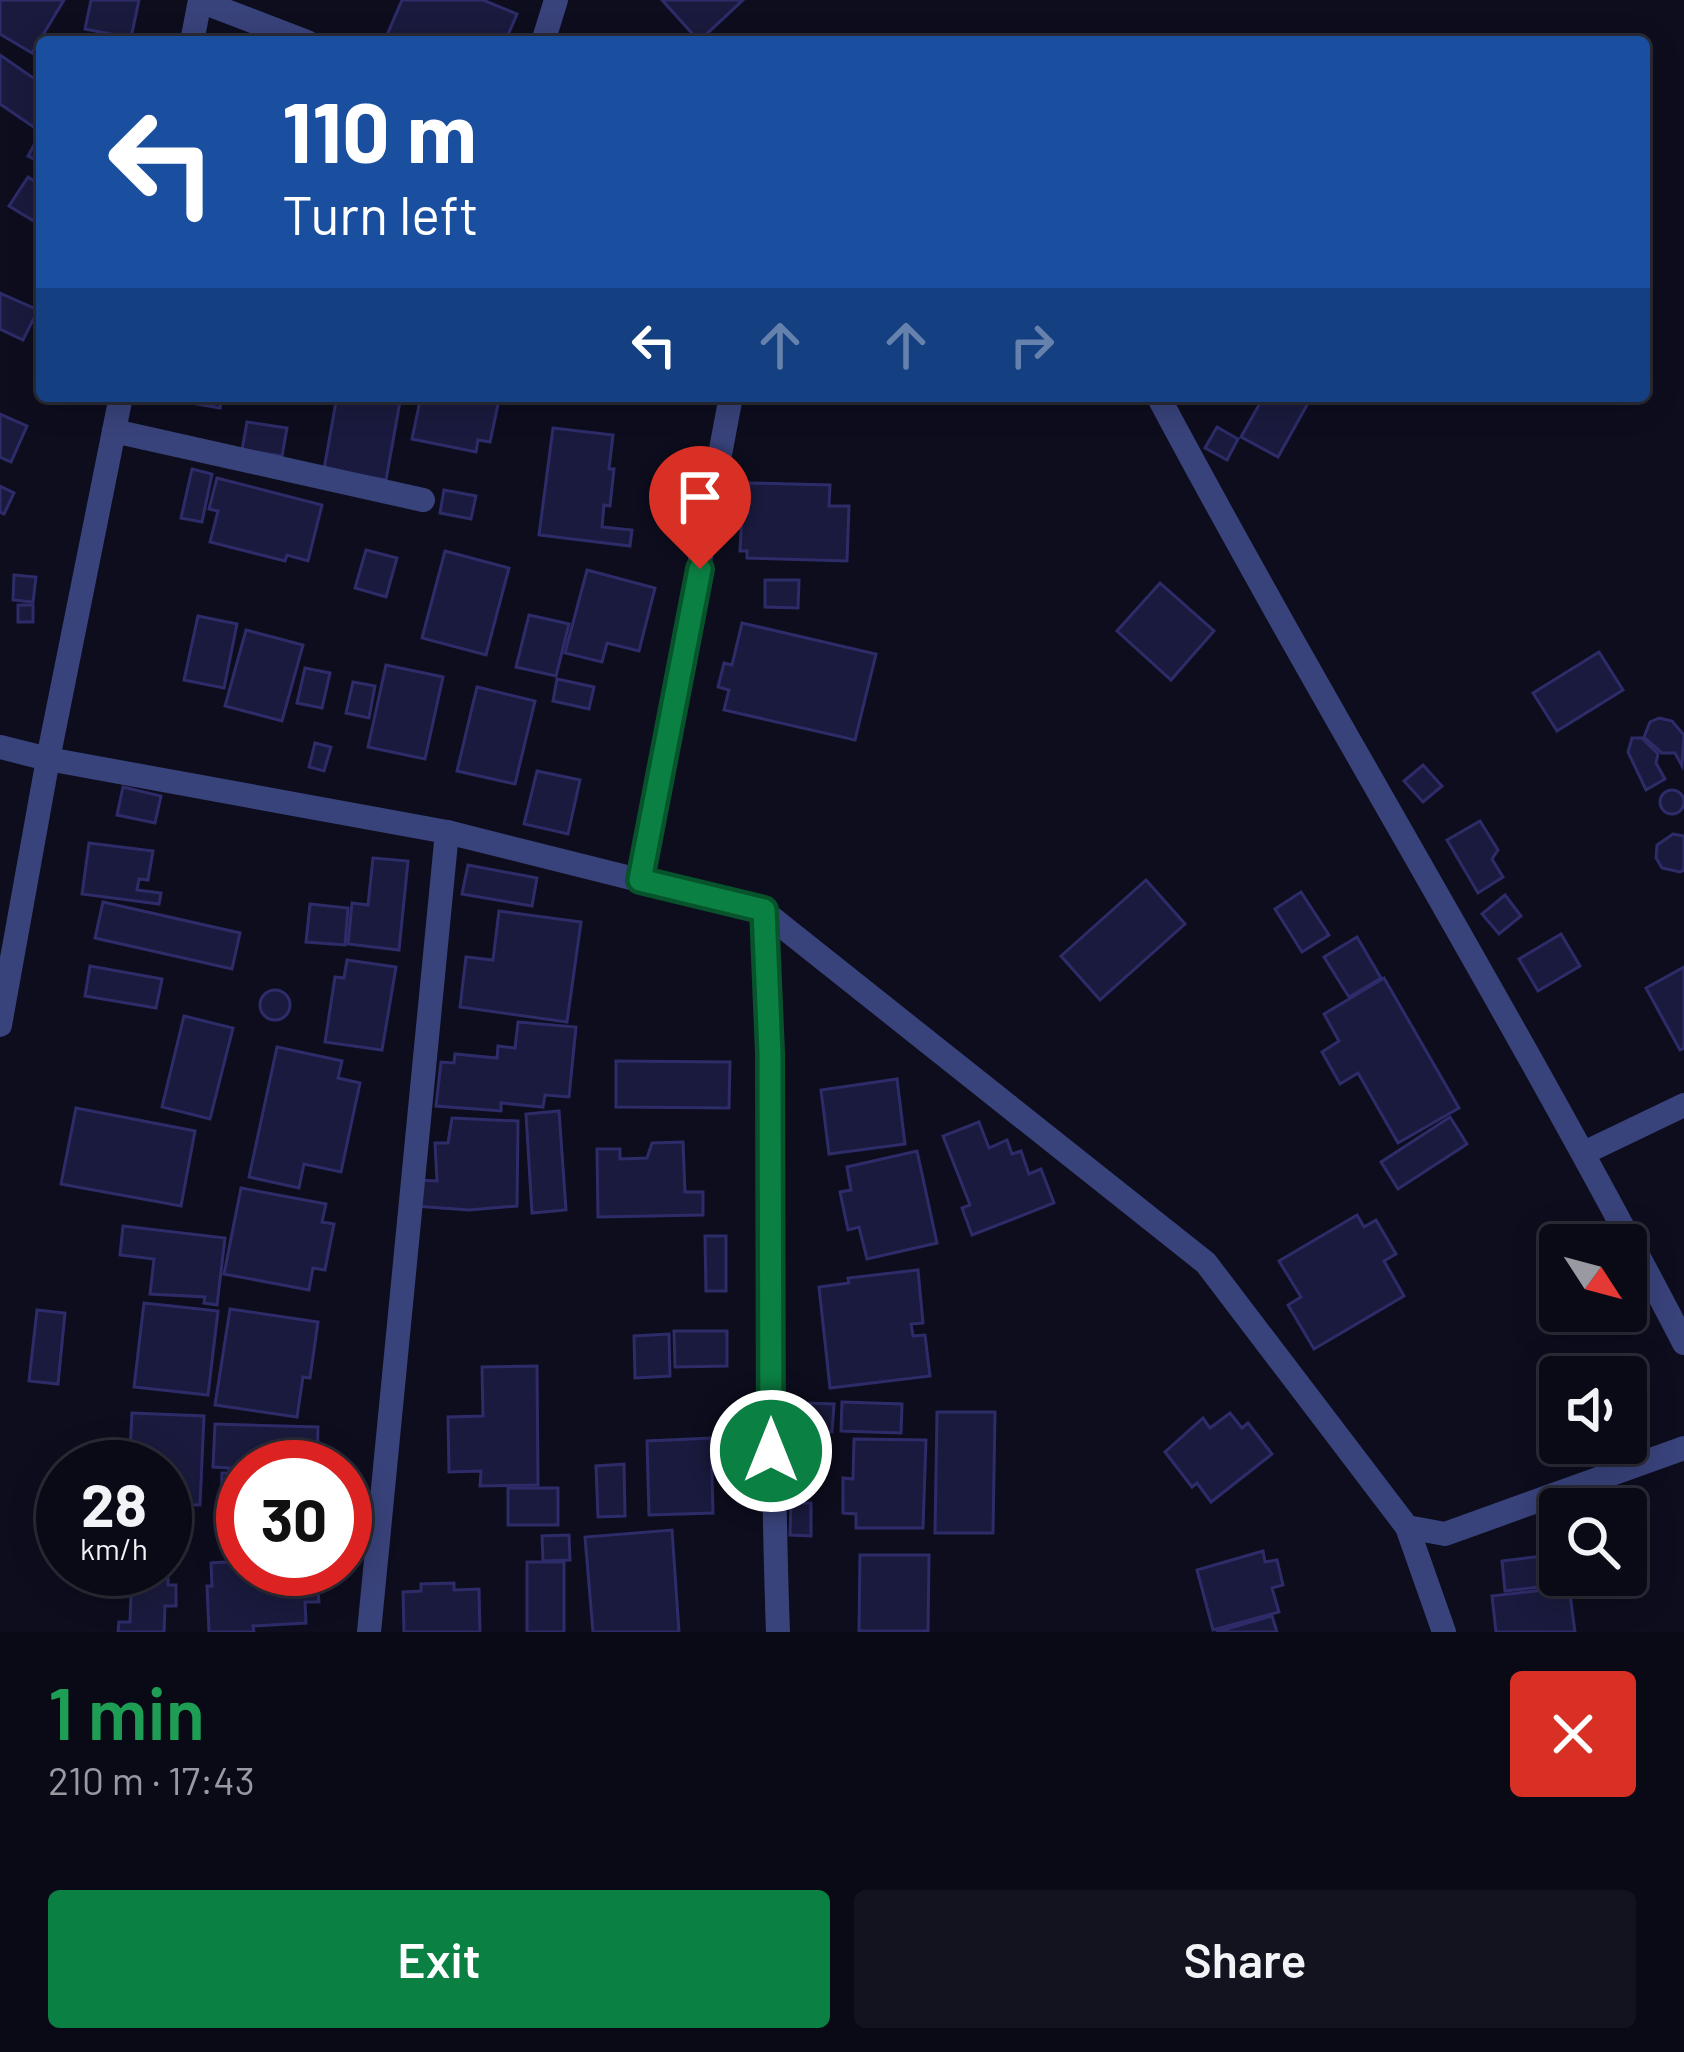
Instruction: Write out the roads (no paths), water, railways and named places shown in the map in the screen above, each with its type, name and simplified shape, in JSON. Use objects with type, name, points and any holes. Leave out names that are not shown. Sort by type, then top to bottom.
[{"type":"street","points":[[193,36],[200,0],[292,36]]},
{"type":"street","points":[[545,36],[556,0]]},
{"type":"street","points":[[0,1025],[120,402]]},
{"type":"street","points":[[640,880],[730,402]]},
{"type":"street","points":[[1161,402],[1264,595],[1584,1153],[1684,1343]]},
{"type":"street","points":[[114,431],[423,500]]},
{"type":"street","points":[[0,747],[446,832],[764,910],[1206,1263],[1407,1527],[1444,1632]]},
{"type":"street","points":[[369,1632],[446,832]]},
{"type":"street","points":[[764,910],[778,1632]]},
{"type":"street","points":[[1584,1153],[1684,1105]]},
{"type":"street","points":[[1407,1527],[1444,1534],[1684,1448]]}]
